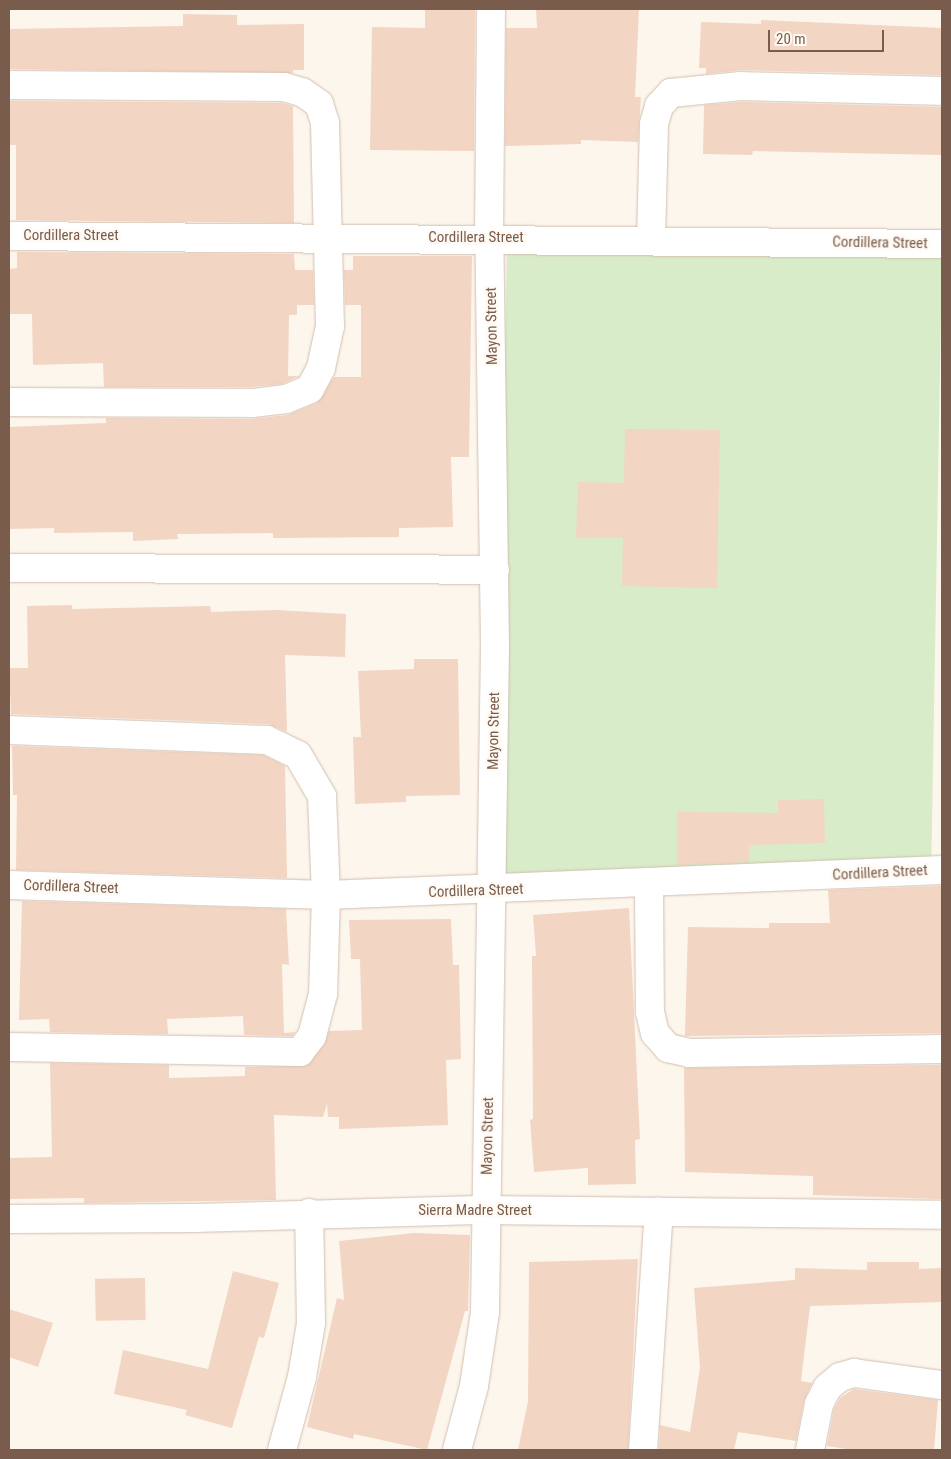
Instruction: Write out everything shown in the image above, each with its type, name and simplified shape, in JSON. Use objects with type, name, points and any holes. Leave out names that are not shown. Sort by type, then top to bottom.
[{"type":"street","name":"Mayon Street","points":[[457,1450],[474,1386],[485,1312],[495,570],[490,238],[491,9]]},
{"type":"street","points":[[9,85],[260,86],[302,92],[319,104],[325,123],[330,326],[321,368],[310,389],[286,399],[252,402],[9,402]]},
{"type":"street","points":[[651,240],[654,124],[660,106],[671,93],[741,86],[942,91]]},
{"type":"street","name":"Cordillera Street","points":[[9,236],[490,238],[942,244]]},
{"type":"street","points":[[9,568],[495,570]]},
{"type":"street","points":[[9,730],[267,740],[298,755],[322,796],[326,895],[323,994],[312,1036],[300,1052],[9,1047]]},
{"type":"street","name":"Cordillera Street","points":[[9,885],[326,895],[649,884],[942,870]]},
{"type":"street","points":[[649,884],[650,1012],[655,1033],[668,1048],[689,1053],[942,1049]]},
{"type":"street","name":"Sierra Madre Street","points":[[9,1219],[195,1218],[309,1213],[487,1210],[942,1215]]},
{"type":"street","points":[[643,1450],[659,1212]]},
{"type":"street","points":[[282,1450],[302,1377],[311,1323],[309,1213]]},
{"type":"street","points":[[810,1450],[819,1404],[827,1388],[840,1377],[854,1373],[942,1385]]},
{"type":"green space","points":[[507,248],[942,256],[931,882],[496,875]]},
{"type":"building","points":[[425,9],[475,9],[474,151],[370,150],[372,27],[425,28]]},
{"type":"building","points":[[536,9],[639,9],[635,97],[641,97],[638,142],[581,140],[581,144],[505,146],[506,28],[537,28]]},
{"type":"building","points":[[183,14],[237,15],[237,25],[304,24],[304,70],[293,70],[293,73],[9,69],[9,29],[183,26]]},
{"type":"building","points":[[761,20],[942,28],[942,75],[741,70],[706,74],[706,68],[699,68],[701,22],[761,24]]},
{"type":"building","points":[[10,101],[282,103],[293,106],[294,223],[16,220],[16,145],[9,145]]},
{"type":"building","points":[[742,102],[942,107],[942,155],[753,151],[752,155],[703,154],[704,105]]},
{"type":"building","points":[[17,252],[294,254],[295,270],[313,270],[314,305],[297,305],[297,315],[289,315],[288,376],[299,376],[282,384],[251,387],[104,387],[103,363],[33,365],[32,314],[9,314],[9,269],[17,268]]},
{"type":"building","points":[[353,256],[472,256],[469,457],[451,457],[453,527],[399,528],[399,537],[273,538],[273,533],[177,534],[178,539],[133,541],[133,532],[54,533],[54,528],[9,529],[9,427],[106,423],[106,418],[252,419],[288,415],[317,403],[334,377],[361,377],[361,305],[345,305],[344,270],[353,270]]},
{"type":"building","points":[[625,429],[720,430],[717,588],[622,586],[623,538],[576,538],[578,482],[624,483]]},
{"type":"building","points":[[72,605],[72,609],[210,606],[211,612],[275,610],[346,614],[345,657],[285,655],[287,732],[268,724],[11,714],[9,668],[28,668],[27,606]]},
{"type":"building","points":[[414,659],[458,659],[460,795],[406,796],[406,802],[355,804],[353,737],[361,737],[358,671],[414,669]]},
{"type":"building","points":[[12,746],[263,755],[285,766],[287,878],[16,870],[17,795],[13,795]]},
{"type":"building","points":[[824,799],[825,843],[749,845],[749,862],[677,865],[677,812],[778,813],[778,800]]},
{"type":"building","points":[[942,886],[942,1033],[685,1036],[688,927],[769,928],[769,923],[830,923],[828,890]]},
{"type":"building","points":[[22,901],[286,909],[289,965],[282,964],[284,1033],[295,1032],[292,1036],[244,1035],[243,1016],[167,1019],[168,1034],[50,1032],[49,1019],[19,1020]]},
{"type":"building","points":[[629,908],[640,1139],[635,1140],[636,1184],[588,1185],[588,1168],[534,1172],[530,1120],[533,1119],[532,956],[536,956],[533,915]]},
{"type":"building","points":[[451,919],[453,965],[459,965],[461,1059],[446,1060],[448,1125],[339,1129],[339,1117],[328,1117],[327,1104],[323,1117],[274,1115],[276,1200],[84,1203],[84,1198],[9,1199],[9,1158],[52,1157],[50,1063],[169,1065],[169,1078],[245,1076],[245,1067],[306,1066],[324,1045],[329,1031],[362,1030],[360,959],[351,959],[349,920]]},
{"type":"building","points":[[942,1065],[942,1199],[813,1195],[813,1176],[685,1172],[684,1068]]},
{"type":"building","points":[[414,1233],[470,1235],[468,1311],[465,1311],[427,1450],[354,1434],[353,1439],[307,1427],[337,1298],[344,1300],[339,1241]]},
{"type":"building","points":[[638,1259],[628,1450],[518,1450],[528,1401],[529,1262]]},
{"type":"building","points":[[867,1262],[919,1262],[919,1269],[942,1268],[942,1302],[810,1306],[801,1381],[812,1383],[804,1401],[796,1441],[738,1432],[734,1450],[659,1450],[660,1425],[690,1432],[700,1368],[694,1288],[795,1280],[795,1268],[867,1270]]},
{"type":"building","points":[[233,1271],[279,1283],[264,1338],[259,1337],[232,1428],[185,1415],[187,1410],[114,1394],[123,1350],[208,1369]]},
{"type":"building","points":[[145,1278],[146,1320],[96,1321],[95,1279]]},
{"type":"building","points":[[9,1309],[53,1323],[38,1367],[9,1357]]},
{"type":"building","points":[[854,1389],[938,1400],[934,1450],[853,1450],[827,1446],[834,1409],[840,1398]]}]
